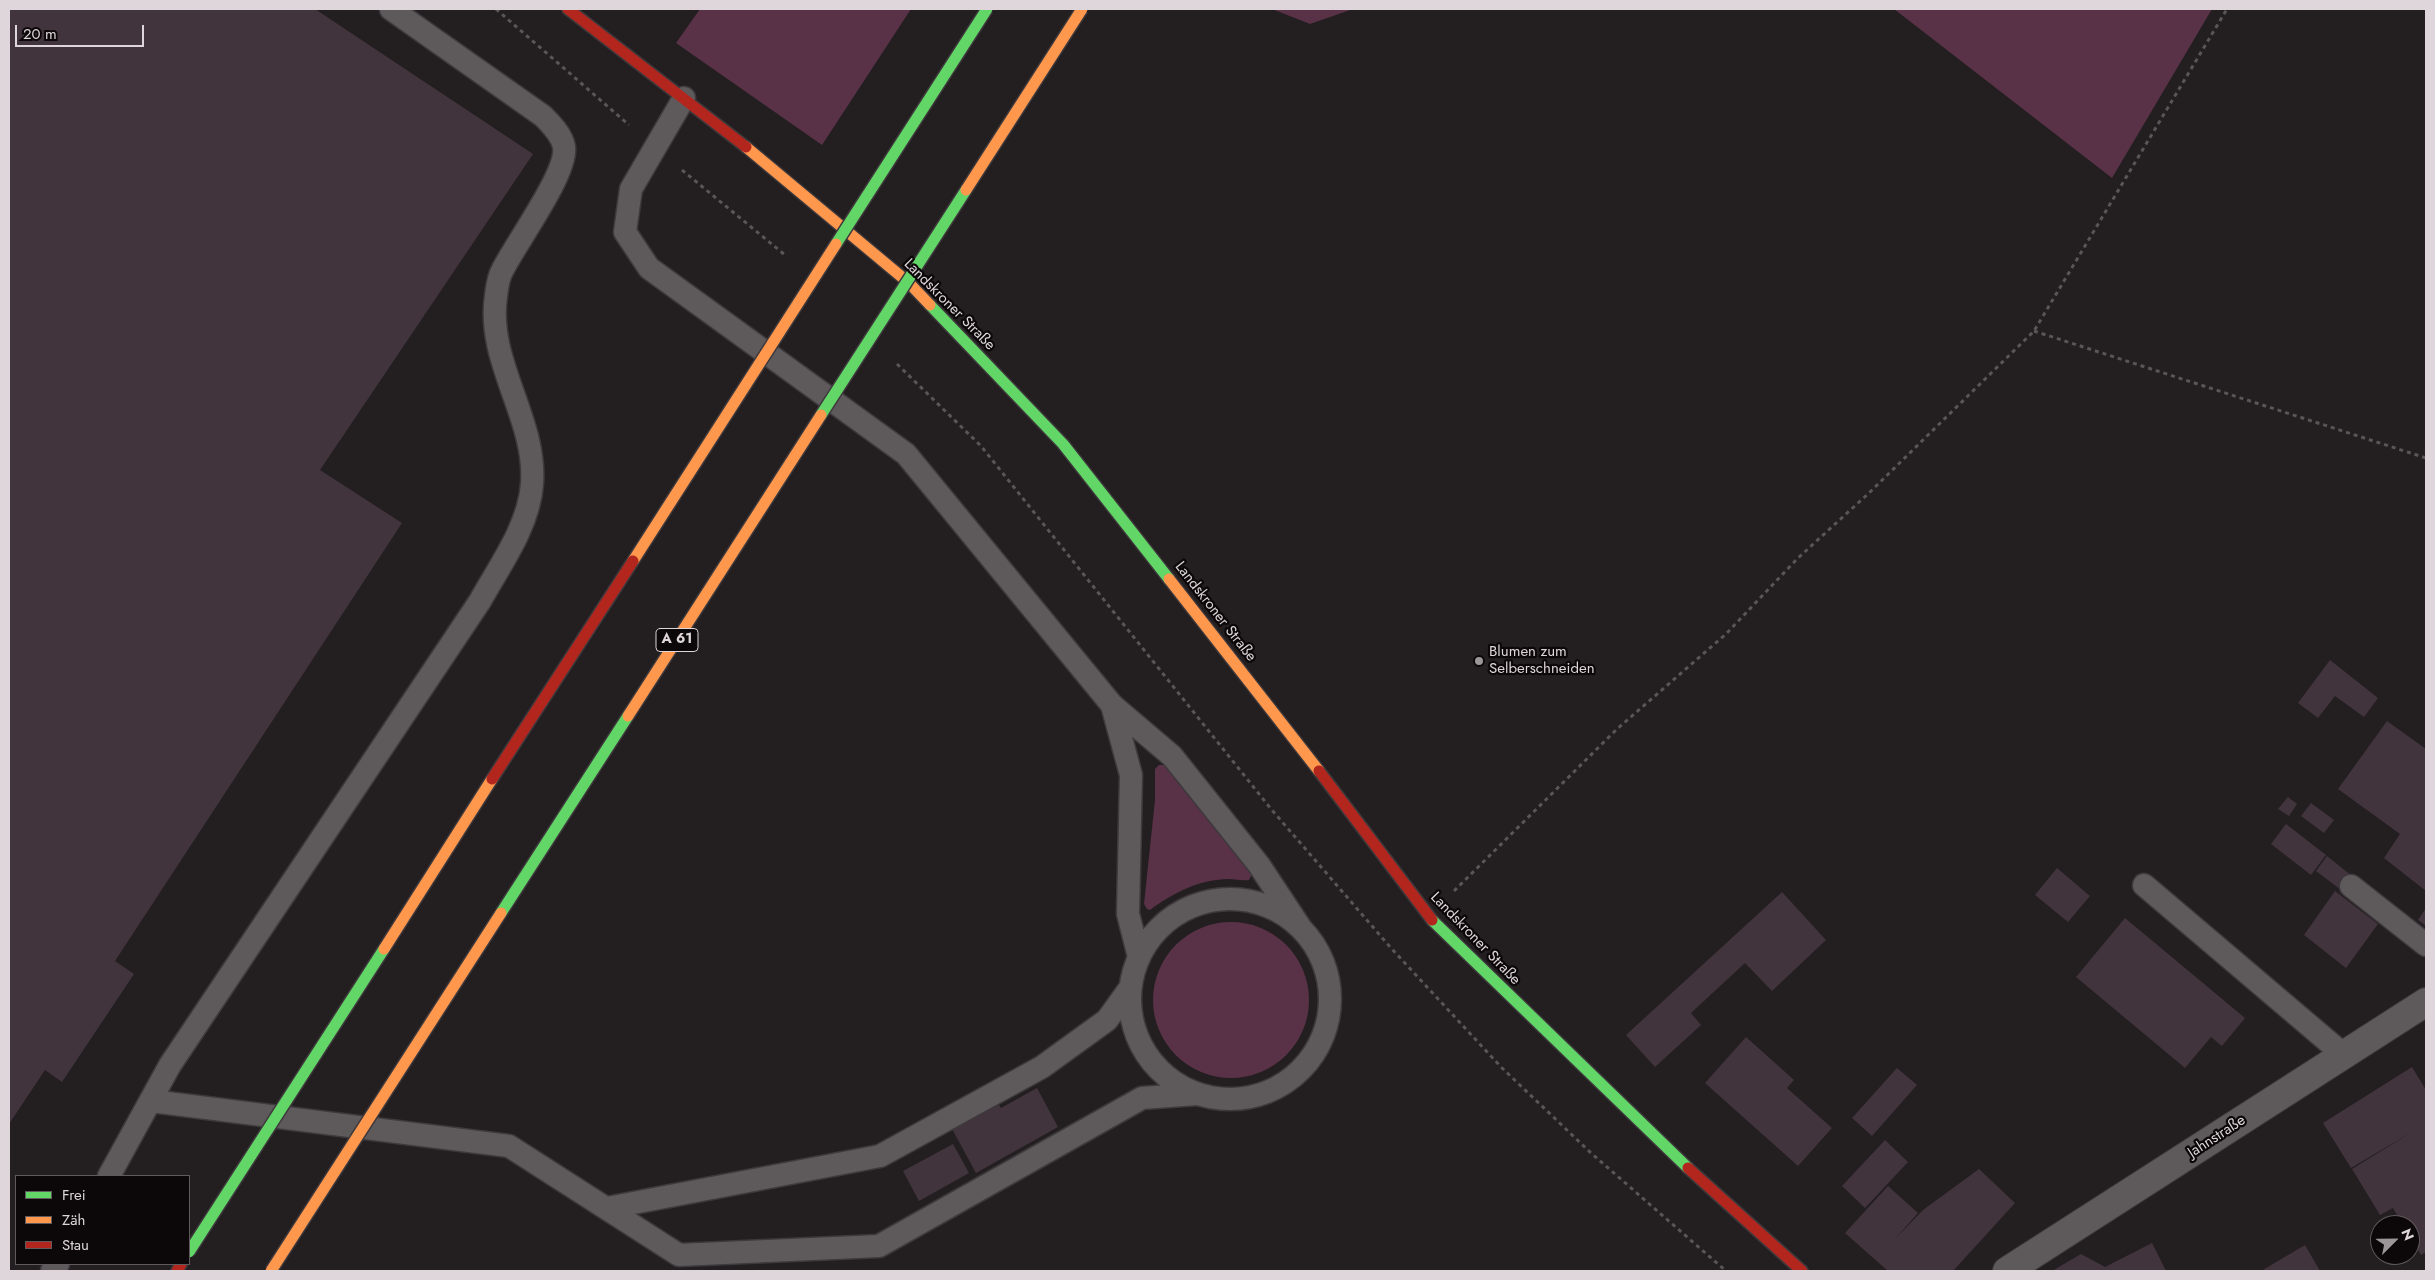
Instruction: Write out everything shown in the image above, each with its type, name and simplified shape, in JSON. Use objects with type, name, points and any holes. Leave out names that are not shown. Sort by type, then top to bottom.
[{"type":"main road","name":"Landskroner Straße","points":[[568,9],[684,98],[909,283],[1063,444],[1284,724],[1428,916],[1683,1164],[1802,1271]]},
{"type":"main road","points":[[190,1250],[987,9]]},
{"type":"main road","name":"A 61","points":[[272,1271],[1082,9]]},
{"type":"street","name":"Jahnstraße","points":[[2007,1271],[2344,1055],[2424,1008]]},
{"type":"lane","points":[[110,1175],[170,1065],[480,601],[522,524],[532,484],[531,452],[503,363],[494,324],[496,298],[501,273],[562,167],[564,147],[557,130],[543,116],[392,9]]},
{"type":"lane","points":[[151,1101],[509,1146],[679,1254],[879,1246],[1142,1098],[1196,1094],[1230,1100],[1264,1094],[1294,1077],[1317,1050],[1329,1017],[1330,983],[1319,952],[1259,865],[1172,756],[1112,704],[906,454],[648,268],[625,232],[631,189],[684,98]]},
{"type":"lane","points":[[1112,704],[1131,775],[1128,914],[1139,957]]},
{"type":"lane","points":[[2144,885],[2344,1055]]},
{"type":"lane","points":[[2351,886],[2426,945]]},
{"type":"lane","points":[[607,1208],[880,1156],[1042,1067],[1107,1020],[1130,988],[1139,957],[1156,931],[1181,910],[1211,900],[1243,899],[1274,908],[1300,926]]},
{"type":"lane","points":[[1130,988],[1132,1020],[1144,1050],[1166,1077],[1196,1094]]},
{"type":"path","points":[[496,9],[655,148],[791,260]]},
{"type":"path","points":[[1428,916],[1618,729],[1726,634],[1798,558],[1869,493],[2034,331],[2227,9]]},
{"type":"path","points":[[2034,331],[2426,458]]},
{"type":"path","points":[[896,364],[981,446],[1271,809],[1390,948],[1501,1067],[1592,1153],[1726,1271]]},
{"type":"shaded area","points":[[700,9],[911,9],[822,145],[676,43]]},
{"type":"shaded area","points":[[1272,9],[1353,9],[1310,24]]},
{"type":"shaded area","points":[[1894,9],[2212,9],[2112,178]]},
{"type":"shaded area","points":[[1159,765],[1166,765],[1251,868],[1252,874],[1249,880],[1229,879],[1197,884],[1177,893],[1150,910],[1147,909],[1144,904],[1155,800],[1155,769]]},
{"type":"shaded area","points":[[1231,922],[1261,928],[1274,935],[1286,945],[1296,957],[1303,970],[1309,1000],[1303,1030],[1296,1043],[1286,1055],[1274,1065],[1261,1072],[1231,1078],[1201,1072],[1188,1065],[1176,1055],[1166,1043],[1159,1030],[1153,1000],[1159,970],[1166,957],[1176,945],[1188,935],[1201,928]]},
{"type":"building","points":[[9,9],[315,9],[533,154],[320,470],[402,523],[115,961],[134,974],[62,1082],[45,1070],[9,1124]]},
{"type":"building","points":[[2330,660],[2378,698],[2364,717],[2335,696],[2318,718],[2298,703]]},
{"type":"building","points":[[2387,721],[2426,749],[2426,891],[2384,858],[2400,834],[2338,789]]},
{"type":"building","points":[[2288,797],[2297,804],[2289,816],[2278,809]]},
{"type":"building","points":[[2311,803],[2334,820],[2324,833],[2301,816]]},
{"type":"building","points":[[2286,824],[2326,855],[2311,875],[2271,844]]},
{"type":"building","points":[[2327,856],[2352,876],[2341,890],[2316,871]]},
{"type":"building","points":[[2057,868],[2090,896],[2068,922],[2035,895]]},
{"type":"building","points":[[2335,891],[2378,924],[2346,968],[2304,935]]},
{"type":"building","points":[[1782,892],[1826,940],[1772,991],[1745,963],[1691,1013],[1701,1025],[1655,1067],[1626,1035]]},
{"type":"building","points":[[2426,908],[2426,926],[2418,920]]},
{"type":"building","points":[[2125,918],[2245,1018],[2222,1046],[2211,1037],[2185,1068],[2076,977]]},
{"type":"building","points":[[1746,1037],[1794,1080],[1787,1088],[1832,1128],[1798,1166],[1705,1083]]},
{"type":"building","points":[[2412,1067],[2426,1090],[2426,1252],[2421,1255],[2420,1253],[2420,1215],[2397,1215],[2393,1208],[2380,1215],[2352,1169],[2412,1132],[2351,1168],[2323,1123]]},
{"type":"building","points":[[1897,1068],[1917,1085],[1872,1136],[1852,1118]]},
{"type":"building","points":[[1037,1088],[1058,1127],[976,1173],[951,1127],[997,1102],[1001,1108]]},
{"type":"building","points":[[1885,1140],[1908,1162],[1865,1208],[1842,1186]]},
{"type":"building","points":[[953,1144],[969,1173],[919,1201],[903,1171]]},
{"type":"building","points":[[1979,1169],[2015,1203],[1953,1271],[1888,1271],[1845,1233],[1888,1186],[1918,1213],[1894,1240],[1923,1210]]},
{"type":"building","points":[[2152,1243],[2166,1271],[2052,1271],[2081,1254],[2105,1267]]},
{"type":"building","points":[[2305,1245],[2320,1271],[2261,1271]]},
{"type":"traffic: fast","points":[[836,244],[987,9]]},
{"type":"traffic: fast","points":[[821,415],[966,190]]},
{"type":"traffic: fast","points":[[930,305],[1063,444],[1169,579]]},
{"type":"traffic: fast","points":[[501,913],[628,716]]},
{"type":"traffic: fast","points":[[1432,920],[1688,1168]]},
{"type":"traffic: fast","points":[[190,1250],[384,949]]},
{"type":"traffic: slow","points":[[966,190],[1082,9]]},
{"type":"traffic: slow","points":[[746,147],[909,283],[930,305]]},
{"type":"traffic: slow","points":[[633,561],[836,244]]},
{"type":"traffic: slow","points":[[628,716],[821,415]]},
{"type":"traffic: slow","points":[[1169,579],[1319,771]]},
{"type":"traffic: slow","points":[[384,949],[492,779]]},
{"type":"traffic: slow","points":[[271,1271],[501,913]]},
{"type":"traffic: jam","points":[[568,9],[746,147]]},
{"type":"traffic: jam","points":[[492,779],[633,561]]},
{"type":"traffic: jam","points":[[1319,771],[1432,920]]},
{"type":"traffic: jam","points":[[1688,1168],[1802,1271]]},
{"type":"traffic: jam","points":[[177,1271],[180,1265]]},
{"type":"place","name":"Blumen zum Selberschneiden","points":[[1479,661]]}]
